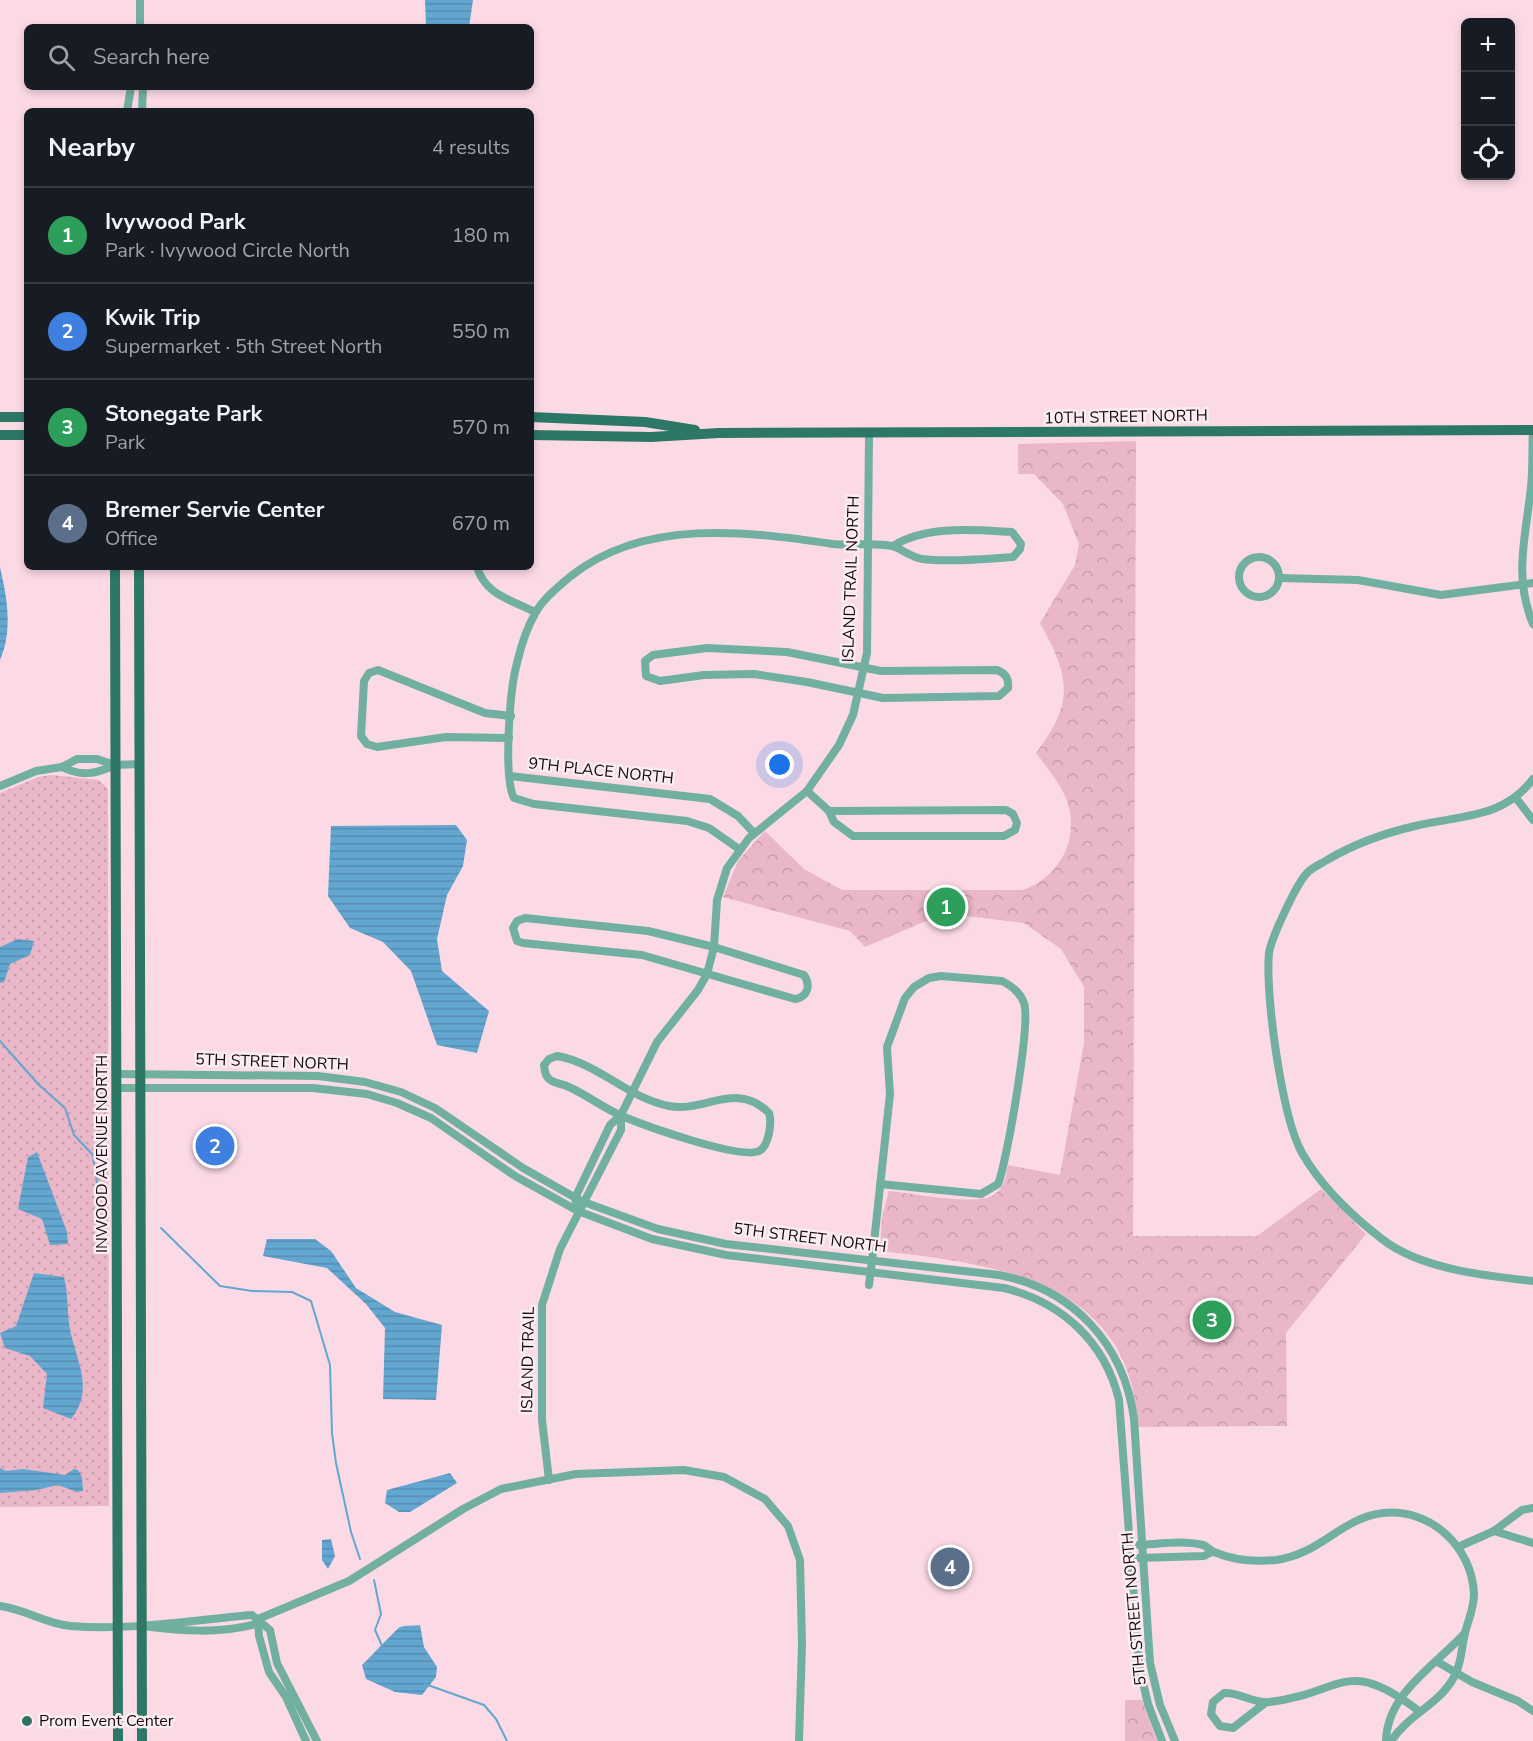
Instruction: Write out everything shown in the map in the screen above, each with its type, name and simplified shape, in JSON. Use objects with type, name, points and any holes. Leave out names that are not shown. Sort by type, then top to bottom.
[{"type":"main road","points":[[0,417],[24,417]]},
{"type":"main road","name":"10TH STREET NORTH","points":[[534,417],[645,422],[719,433]]},
{"type":"main road","name":"10TH STREET NORTH","points":[[534,435],[651,437],[719,433],[1533,430]]},
{"type":"main road","points":[[0,435],[24,435]]},
{"type":"main road","name":"INWOOD AVENUE NORTH","points":[[115,570],[118,1741]]},
{"type":"main road","points":[[139,570],[142,1741]]},
{"type":"street","points":[[140,0],[140,24]]},
{"type":"street","points":[[128,108],[130,90]]},
{"type":"street","points":[[142,108],[143,90]]},
{"type":"street","points":[[1533,430],[1531,486],[1521,554],[1528,583],[1526,607],[1533,624]]},
{"type":"street","name":"ISLAND TRAIL NORTH","points":[[575,1198],[610,1125],[621,1116],[657,1042],[698,990],[707,974],[714,947],[717,900],[727,868],[739,849],[754,833],[807,791],[842,738],[859,693],[868,631],[869,434]]},
{"type":"street","points":[[510,776],[509,738],[513,676],[535,612],[562,584],[591,560],[614,548],[643,539],[677,535],[765,535],[869,546],[893,546],[923,559],[1007,557],[1017,554],[1021,544],[1012,532],[930,532],[910,536],[893,546]]},
{"type":"street","points":[[1259,556],[1266,557],[1276,565],[1279,578],[1271,593],[1260,597],[1243,589],[1238,577],[1242,565],[1252,557],[1259,556]]},
{"type":"street","points":[[478,570],[489,589],[535,612]]},
{"type":"street","points":[[1279,578],[1358,580],[1441,595],[1528,583]]},
{"type":"street","points":[[707,648],[787,652],[864,668],[881,671],[997,670],[1005,673],[1009,680],[1008,688],[999,696],[896,698],[754,674],[704,675],[660,681],[646,676],[644,669],[645,661],[652,655],[707,648]]},
{"type":"street","points":[[509,738],[446,737],[377,747],[367,744],[361,736],[364,681],[369,673],[378,670],[477,710],[511,716]]},
{"type":"street","points":[[0,786],[36,771],[62,767],[77,759],[97,759],[115,765],[139,764]]},
{"type":"street","points":[[62,767],[76,774],[96,774],[115,765]]},
{"type":"street","name":"9TH PLACE NORTH","points":[[739,849],[709,828],[687,821],[521,802],[512,794],[510,776],[710,799],[738,816],[754,833]]},
{"type":"street","points":[[1533,779],[1516,798],[1494,810],[1414,826],[1349,847],[1307,872],[1283,915],[1269,952],[1271,1019],[1287,1107],[1302,1152],[1338,1201],[1384,1241],[1424,1259],[1478,1275],[1533,1281]]},
{"type":"street","points":[[807,791],[829,811],[834,822],[847,834],[859,837],[1004,836],[1015,830],[1017,823],[1013,814],[1006,810],[829,811]]},
{"type":"street","points":[[1516,798],[1533,820]]},
{"type":"street","points":[[525,918],[626,927],[714,947],[804,975],[809,985],[805,995],[795,999],[635,954],[523,943],[517,941],[513,928],[517,921],[525,918]]},
{"type":"street","points":[[869,1285],[871,1272],[880,1184],[890,1094],[887,1047],[905,998],[914,987],[929,978],[941,976],[1002,981],[1010,985],[1017,991],[1024,1004],[1026,1033],[998,1184],[981,1194],[880,1184]]},
{"type":"street","points":[[557,1056],[571,1059],[633,1092],[671,1106],[739,1097],[764,1108],[769,1113],[767,1142],[760,1151],[754,1152],[690,1140],[621,1116],[571,1087],[551,1081],[545,1074],[544,1065],[549,1059],[557,1056]]},
{"type":"street","name":"5TH STREET NORTH","points":[[117,1074],[325,1077],[380,1086],[435,1108],[523,1168],[575,1198],[639,1223],[698,1239],[988,1274],[1023,1281],[1052,1293],[1087,1319],[1113,1353],[1130,1396],[1152,1671],[1160,1705],[1175,1741]]},
{"type":"street","name":"5TH STREET NORTH","points":[[117,1089],[322,1088],[378,1097],[431,1119],[515,1176],[578,1211],[633,1234],[688,1249],[1017,1291],[1054,1308],[1083,1331],[1103,1359],[1119,1400],[1141,1678],[1162,1741]]},
{"type":"street","name":"ISLAND TRAIL NORTH","points":[[578,1211],[585,1202],[621,1130],[621,1116]]},
{"type":"street","points":[[575,1198],[578,1211]]},
{"type":"street","name":"ISLAND TRAIL","points":[[549,1480],[542,1420],[542,1305],[560,1249],[578,1211]]},
{"type":"street","points":[[143,1626],[194,1632],[230,1631],[256,1624],[258,1619],[332,1590],[360,1575],[501,1490],[576,1474],[684,1470],[724,1477],[765,1499],[788,1527],[800,1560],[802,1644],[799,1741]]},
{"type":"street","points":[[1458,1547],[1494,1531],[1522,1510],[1533,1508]]},
{"type":"street","points":[[1131,1546],[1205,1545],[1212,1552],[1250,1560],[1284,1559],[1314,1548],[1360,1519],[1388,1513],[1410,1515],[1432,1524],[1458,1547],[1469,1570],[1473,1592],[1472,1612],[1456,1673],[1444,1692],[1407,1721],[1391,1741]]},
{"type":"street","points":[[1494,1531],[1533,1543]]},
{"type":"street","points":[[1132,1559],[1204,1556],[1212,1552]]},
{"type":"street","points":[[0,1606],[14,1608],[57,1624],[119,1627],[252,1615],[270,1630],[277,1663],[317,1741]]},
{"type":"street","points":[[258,1619],[259,1636],[269,1672],[286,1697],[306,1741]]},
{"type":"street","points":[[1386,1741],[1390,1722],[1402,1698],[1465,1633]]},
{"type":"street","points":[[1436,1661],[1456,1673],[1518,1701],[1533,1711]]},
{"type":"street","points":[[1265,1703],[1240,1724],[1231,1728],[1218,1725],[1211,1714],[1213,1702],[1224,1693],[1265,1703],[1295,1697],[1330,1684],[1350,1680],[1375,1684],[1402,1698],[1419,1711]]},
{"type":"green space","points":[[1136,441],[1133,1236],[1257,1236],[1321,1189],[1366,1234],[1286,1333],[1287,1426],[1138,1427],[1132,1386],[1117,1348],[1094,1319],[1065,1297],[1031,1281],[994,1269],[956,1261],[880,1251],[882,1216],[889,1191],[944,1198],[987,1198],[1001,1188],[1008,1165],[1060,1175],[1084,1043],[1084,987],[1061,949],[1024,923],[966,916],[933,918],[865,947],[850,931],[723,897],[738,861],[765,831],[804,869],[842,890],[1022,890],[1035,885],[1055,868],[1068,845],[1071,818],[1062,790],[1036,753],[1057,719],[1064,689],[1058,659],[1040,623],[1075,565],[1079,544],[1063,504],[1034,474],[1018,474],[1018,444]]},
{"type":"green space","points":[[52,775],[99,780],[108,789],[109,1506],[0,1507],[0,793],[38,777]]},
{"type":"green space","points":[[1125,1700],[1142,1700],[1157,1741],[1125,1741]]},
{"type":"water","points":[[425,0],[473,0],[469,24],[426,24]]},
{"type":"water","points":[[0,567],[7,602],[8,626],[0,660]]},
{"type":"water","points":[[456,825],[467,840],[463,866],[447,895],[437,939],[442,971],[489,1011],[477,1053],[437,1045],[411,971],[383,942],[350,928],[328,896],[331,826]]},
{"type":"water","points":[[18,939],[34,941],[30,955],[10,964],[4,982],[0,983],[0,947]]},
{"type":"water","points":[[37,1152],[67,1232],[68,1244],[50,1245],[42,1219],[18,1209],[28,1157]]},
{"type":"water","points":[[267,1239],[315,1239],[331,1251],[356,1288],[395,1312],[442,1325],[436,1400],[383,1399],[385,1328],[366,1304],[327,1268],[263,1256]]},
{"type":"water","points":[[34,1273],[64,1277],[71,1335],[83,1384],[79,1407],[71,1419],[43,1408],[47,1374],[30,1356],[5,1348],[0,1333],[16,1326]]},
{"type":"water","points":[[0,1468],[6,1471],[23,1469],[65,1475],[74,1469],[78,1470],[82,1477],[83,1491],[77,1492],[58,1485],[36,1490],[0,1493]]},
{"type":"water","points":[[450,1473],[457,1483],[410,1512],[399,1512],[385,1503],[387,1490]]},
{"type":"water","points":[[331,1539],[335,1556],[328,1569],[322,1560],[322,1540]]},
{"type":"water","points":[[420,1625],[424,1647],[437,1667],[436,1677],[422,1695],[395,1692],[366,1679],[362,1665],[400,1627]]},
{"type":"waterway","points":[[0,1041],[38,1084],[65,1108],[74,1135],[93,1155],[97,1183]]},
{"type":"waterway","points":[[161,1228],[220,1286],[252,1291],[292,1292],[311,1301],[330,1365],[332,1433],[336,1463],[351,1532],[360,1559]]},
{"type":"waterway","points":[[374,1580],[381,1614],[375,1630],[383,1648]]},
{"type":"waterway","points":[[425,1684],[484,1705],[496,1719],[507,1741]]},
{"type":"place","name":"Ivywood Park","points":[[946,907]]},
{"type":"place","name":"Kwik Trip","points":[[215,1146]]},
{"type":"place","name":"Stonegate Park","points":[[1212,1320]]},
{"type":"place","name":"Bremer Servie Center","points":[[950,1567]]},
{"type":"place","name":"Prom Event Center","points":[[27,1721]]}]
